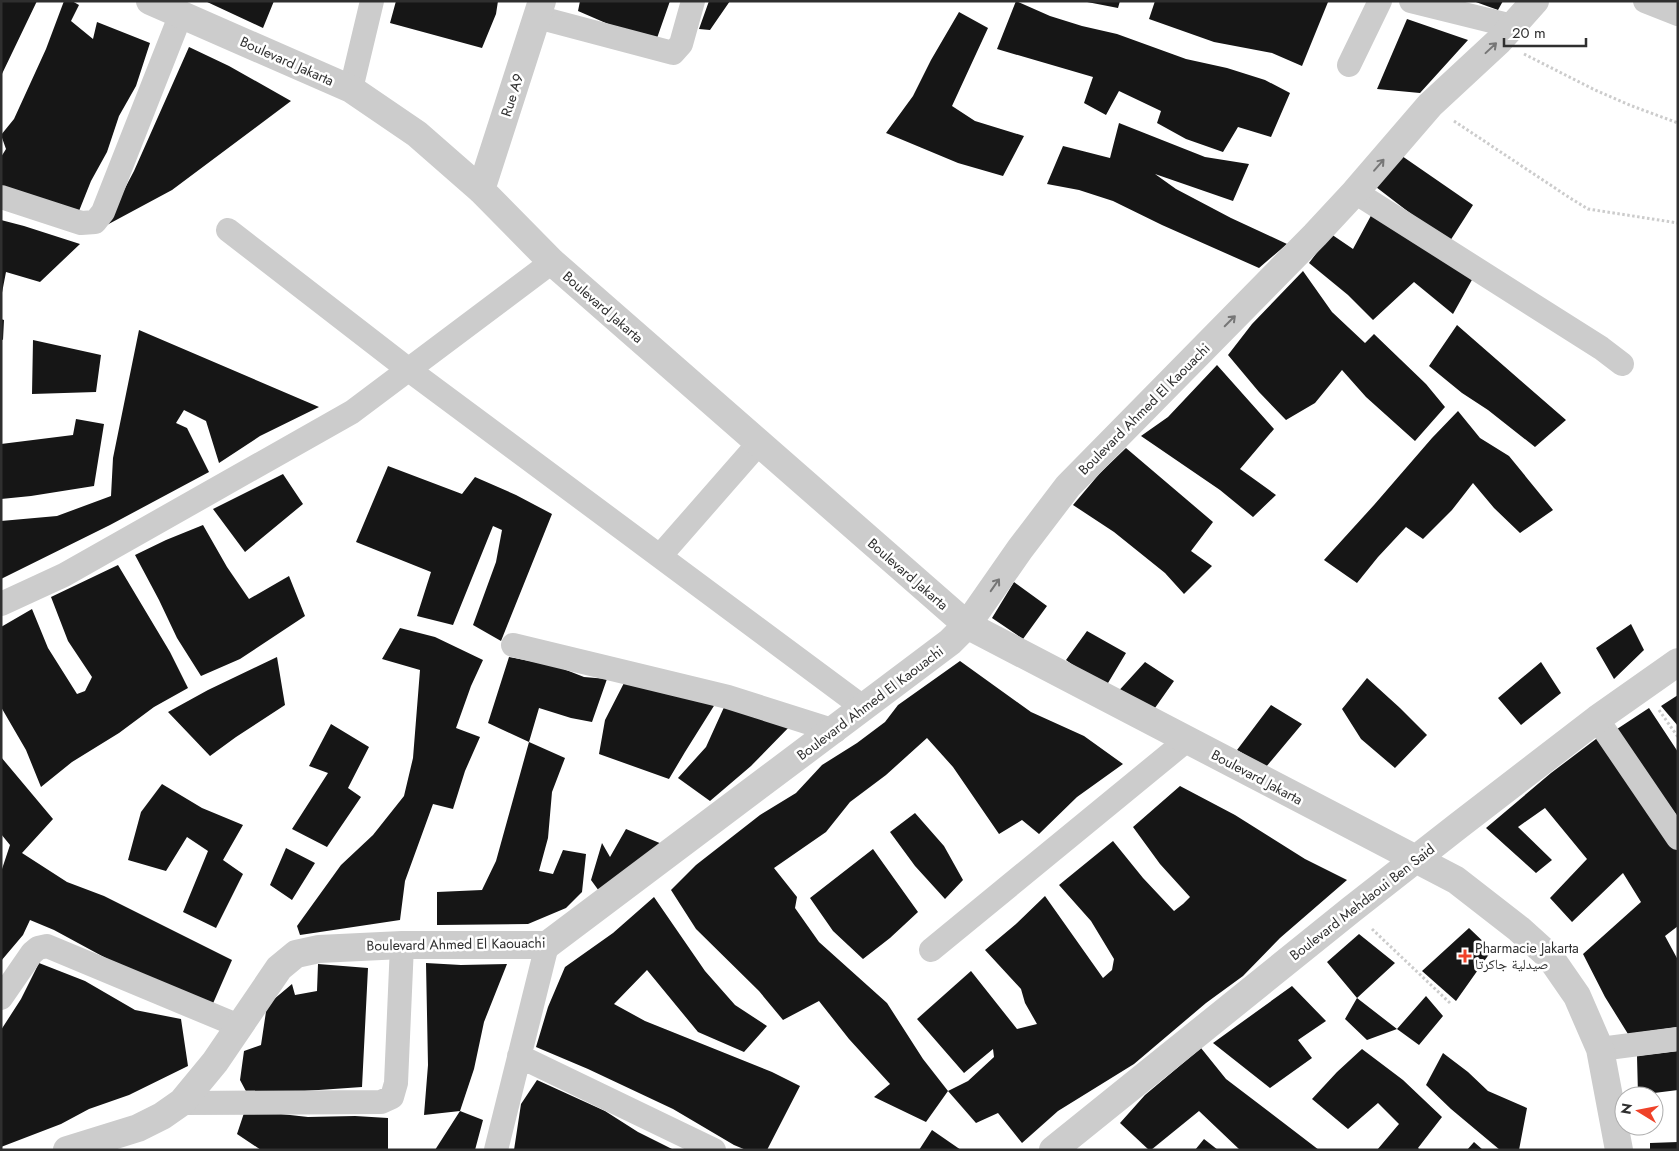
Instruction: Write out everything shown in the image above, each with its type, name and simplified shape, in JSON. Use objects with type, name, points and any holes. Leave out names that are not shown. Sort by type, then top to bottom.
[{"type":"street","name":"Boulevard Jakarta","points":[[150,1],[351,89],[417,134],[481,190],[552,262],[967,626],[1456,880],[1519,929],[1550,957],[1577,996],[1600,1049],[1619,1150]]},
{"type":"street","points":[[351,89],[372,1]]},
{"type":"street","points":[[540,9],[673,52],[681,44],[693,1]]},
{"type":"street","points":[[1349,65],[1380,1]]},
{"type":"street","points":[[1411,1],[1505,34]]},
{"type":"street","name":"Boulevard Ahmed El Kaouachi","points":[[67,1150],[138,1128],[162,1116],[181,1103],[215,1062],[279,968],[296,954],[319,948],[402,944],[547,945],[950,642],[967,626],[1020,549],[1068,486],[1356,192],[1430,105],[1505,34],[1535,1]]},
{"type":"street","points":[[1645,1],[1678,14]]},
{"type":"street","name":"Rue A9","points":[[481,190],[540,9]]},
{"type":"street","points":[[1,197],[80,222],[95,222],[104,212],[181,14]]},
{"type":"street","points":[[1356,192],[1601,348],[1622,364]]},
{"type":"street","points":[[228,230],[409,370],[864,708]]},
{"type":"street","points":[[1,604],[64,575],[352,412],[552,262]]},
{"type":"street","points":[[660,556],[759,444]]},
{"type":"street","points":[[513,645],[728,697],[835,730]]},
{"type":"street","name":"Boulevard Mehdaoui Ben Said","points":[[1053,1150],[1352,909],[1597,719],[1678,662]]},
{"type":"street","points":[[1597,719],[1678,838]]},
{"type":"street","points":[[931,950],[1187,740]]},
{"type":"street","points":[[181,1103],[381,1102],[392,1097],[396,1083],[402,944]]},
{"type":"street","points":[[496,1150],[547,945]]},
{"type":"street","points":[[1,998],[32,953],[38,948],[47,946],[239,1026]]},
{"type":"street","points":[[1600,1049],[1678,1039]]},
{"type":"street","points":[[519,1056],[714,1150]]},
{"type":"path","points":[[1505,34],[1595,90],[1678,123]]},
{"type":"path","points":[[1430,105],[1588,208],[1678,223]]},
{"type":"path","points":[[1643,687],[1678,737]]},
{"type":"path","points":[[1352,909],[1450,1003]]},
{"type":"building","points":[[1,1],[37,1],[1,76]]},
{"type":"building","points":[[64,1],[72,1],[79,5],[71,21],[93,39],[97,22],[150,43],[136,86],[119,116],[107,152],[91,181],[79,211],[1,190],[1,157],[6,149],[1,135],[14,119],[46,49]]},
{"type":"building","points":[[205,1],[274,1],[263,28]]},
{"type":"building","points":[[396,1],[498,1],[496,14],[482,48],[390,23]]},
{"type":"building","points":[[580,1],[670,1],[656,41],[615,27],[578,11]]},
{"type":"building","points":[[709,1],[730,1],[710,30],[699,29]]},
{"type":"building","points":[[1016,1],[1050,16],[1117,34],[1186,59],[1227,68],[1265,80],[1290,93],[1271,137],[1238,127],[1223,152],[1186,139],[1157,123],[1161,111],[1119,91],[1106,115],[1084,103],[1093,77],[997,49]]},
{"type":"building","points":[[1082,1],[1120,1],[1118,8]]},
{"type":"building","points":[[1155,1],[1328,2],[1302,66],[1272,53],[1214,42],[1149,19]]},
{"type":"building","points":[[1473,1],[1503,1],[1498,10]]},
{"type":"building","points":[[959,12],[988,28],[952,106],[975,121],[1024,136],[1003,176],[958,163],[886,133],[913,96],[931,60]]},
{"type":"building","points":[[1407,19],[1468,40],[1420,93],[1377,89]]},
{"type":"building","points":[[189,47],[229,66],[291,101],[172,190],[105,226],[134,171]]},
{"type":"building","points":[[1119,123],[1205,157],[1249,164],[1233,201],[1155,174],[1176,189],[1231,218],[1287,244],[1259,268],[1113,201],[1079,190],[1047,184],[1063,146],[1110,158]]},
{"type":"building","points":[[1402,156],[1473,205],[1450,241],[1376,187]]},
{"type":"building","points":[[1374,210],[1473,278],[1453,314],[1414,282],[1373,320],[1348,295],[1309,263],[1331,234],[1353,249]]},
{"type":"building","points":[[1,220],[80,244],[40,282],[6,272],[1,298]]},
{"type":"building","points":[[1303,271],[1332,312],[1365,343],[1374,334],[1426,384],[1445,407],[1415,441],[1366,397],[1342,370],[1315,403],[1286,420],[1259,392],[1228,355],[1252,324]]},
{"type":"building","points":[[1,319],[4,320],[3,340],[1,339]]},
{"type":"building","points":[[1457,325],[1566,420],[1535,447],[1429,366]]},
{"type":"building","points":[[139,330],[319,407],[260,436],[219,463],[206,421],[184,410],[176,423],[187,428],[209,472],[110,525],[1,579],[1,521],[57,516],[111,496],[113,458]]},
{"type":"building","points":[[33,340],[101,355],[96,392],[32,394]]},
{"type":"building","points":[[1217,365],[1274,429],[1240,469],[1276,495],[1253,517],[1220,490],[1141,436],[1168,417]]},
{"type":"building","points":[[1458,411],[1480,438],[1509,456],[1553,510],[1520,533],[1494,508],[1473,483],[1452,510],[1423,539],[1406,527],[1357,583],[1324,560],[1432,438]]},
{"type":"building","points":[[76,419],[104,424],[94,486],[1,499],[1,444],[73,435]]},
{"type":"building","points":[[1126,448],[1213,522],[1191,551],[1212,566],[1184,594],[1165,573],[1114,532],[1073,505],[1100,473]]},
{"type":"building","points":[[388,466],[462,494],[475,477],[516,495],[552,514],[501,641],[473,625],[496,562],[502,530],[493,526],[453,625],[417,616],[431,572],[356,542]]},
{"type":"building","points":[[283,474],[303,504],[245,552],[213,509]]},
{"type":"building","points":[[203,525],[227,567],[249,599],[289,576],[305,616],[240,659],[201,676],[177,638],[135,555]]},
{"type":"building","points":[[118,565],[170,652],[188,688],[154,707],[119,733],[72,762],[41,787],[26,750],[1,707],[1,627],[32,609],[48,648],[77,694],[85,691],[92,677],[68,641],[51,597]]},
{"type":"building","points":[[1014,582],[1047,606],[1023,639],[992,618]]},
{"type":"building","points":[[1631,624],[1644,650],[1614,679],[1596,648]]},
{"type":"building","points":[[400,628],[435,637],[483,660],[471,686],[456,728],[480,737],[465,771],[453,809],[433,804],[405,881],[400,920],[300,935],[297,926],[341,865],[373,835],[404,796],[413,758],[420,670],[382,659]]},
{"type":"building","points":[[1087,631],[1126,653],[1105,688],[1066,660]]},
{"type":"building","points":[[277,657],[285,705],[210,756],[168,712],[208,690]]},
{"type":"building","points":[[509,657],[556,666],[584,677],[607,679],[592,722],[539,708],[529,742],[488,723]]},
{"type":"building","points":[[960,661],[1031,712],[1084,736],[1123,764],[1077,797],[1039,834],[1022,820],[999,834],[953,767],[927,738],[886,775],[850,802],[826,832],[774,868],[797,897],[795,908],[819,942],[887,1003],[923,1059],[948,1091],[926,1122],[874,1097],[890,1084],[849,1039],[819,1001],[783,1020],[759,991],[696,929],[671,890],[696,865],[760,815],[796,793],[822,765],[857,743],[885,722],[898,705]]},
{"type":"building","points":[[1145,662],[1174,681],[1150,715],[1114,696]]},
{"type":"building","points":[[1541,662],[1561,693],[1521,725],[1498,698]]},
{"type":"building","points":[[1367,678],[1427,735],[1395,768],[1361,739],[1342,709]]},
{"type":"building","points":[[625,681],[717,701],[669,779],[599,754],[605,720]]},
{"type":"building","points":[[1678,695],[1678,726],[1661,706]]},
{"type":"building","points":[[725,705],[793,723],[751,766],[710,801],[678,778],[706,747]]},
{"type":"building","points":[[1271,705],[1302,724],[1266,767],[1237,750]]},
{"type":"building","points":[[1649,708],[1678,752],[1678,817],[1614,731]]},
{"type":"building","points":[[331,724],[369,747],[348,788],[361,797],[327,847],[292,829],[328,773],[309,766]]},
{"type":"building","points":[[1600,736],[1678,848],[1678,926],[1665,936],[1678,960],[1678,1027],[1628,1034],[1605,997],[1583,954],[1641,902],[1623,873],[1572,922],[1550,898],[1587,859],[1545,808],[1518,827],[1552,860],[1536,873],[1486,828],[1551,773]]},
{"type":"building","points":[[529,742],[565,758],[552,792],[548,838],[539,871],[553,874],[563,850],[586,854],[582,892],[566,908],[528,924],[437,925],[437,892],[482,890],[496,861]]},
{"type":"building","points":[[1,757],[53,819],[22,853],[67,882],[104,896],[232,960],[211,1008],[126,969],[54,930],[30,920],[23,935],[1,961],[1,872],[10,845],[1,834]]},
{"type":"building","points":[[162,784],[202,808],[243,825],[223,860],[243,874],[216,928],[183,912],[208,851],[187,837],[166,871],[128,860],[141,812]]},
{"type":"building","points":[[1180,786],[1235,815],[1305,859],[1347,880],[1280,938],[1243,976],[1206,1003],[1134,1064],[1058,1111],[1022,1143],[998,1113],[976,1123],[948,1091],[968,1081],[994,1057],[993,1049],[964,1073],[917,1019],[971,971],[1017,1029],[1037,1024],[1025,1003],[1021,989],[985,950],[1045,896],[1103,978],[1112,970],[1114,959],[1091,921],[1059,885],[1113,841],[1143,878],[1174,911],[1183,904],[1190,897],[1160,864],[1133,827]]},
{"type":"building","points":[[915,813],[944,846],[963,880],[945,899],[915,866],[890,832]]},
{"type":"building","points":[[626,829],[662,844],[599,891],[591,880],[602,843],[610,857]]},
{"type":"building","points":[[286,848],[315,863],[292,900],[270,885]]},
{"type":"building","points":[[873,849],[918,912],[890,938],[863,959],[833,931],[810,898]]},
{"type":"building","points":[[654,897],[705,971],[735,1005],[767,1026],[744,1052],[698,1032],[647,970],[614,1004],[645,1021],[772,1072],[800,1086],[767,1150],[746,1150],[734,1145],[673,1109],[536,1047],[548,1007],[565,967],[613,933]]},
{"type":"building","points":[[1469,928],[1492,950],[1456,1001],[1422,971]]},
{"type":"building","points":[[1359,934],[1395,963],[1357,998],[1327,962]]},
{"type":"building","points":[[39,963],[85,981],[135,1010],[181,1019],[188,1066],[129,1095],[89,1109],[61,1124],[1,1147],[1,1030],[21,999]]},
{"type":"building","points":[[426,963],[461,965],[507,964],[484,1022],[474,1069],[460,1111],[424,1115],[428,1065]]},
{"type":"building","points":[[318,964],[368,968],[362,1087],[248,1095],[240,1080],[244,1051],[261,1045],[267,1005],[292,984],[295,995],[317,991]]},
{"type":"building","points":[[1292,986],[1326,1021],[1298,1040],[1312,1058],[1270,1088],[1213,1043]]},
{"type":"building","points":[[1426,996],[1443,1016],[1419,1045],[1397,1029]]},
{"type":"building","points":[[1357,998],[1397,1029],[1367,1040],[1345,1019]]},
{"type":"building","points":[[1201,1048],[1226,1079],[1319,1150],[1240,1150],[1199,1111],[1149,1150],[1120,1123],[1145,1095]]},
{"type":"building","points":[[1362,1049],[1403,1080],[1442,1117],[1418,1148],[1420,1150],[1377,1150],[1399,1124],[1378,1103],[1348,1129],[1312,1099]]},
{"type":"building","points":[[1678,1051],[1678,1090],[1664,1092],[1664,1086],[1638,1086],[1637,1056]]},
{"type":"building","points":[[1443,1053],[1468,1072],[1488,1091],[1527,1108],[1519,1150],[1500,1150],[1451,1109],[1426,1085]]},
{"type":"building","points":[[537,1080],[605,1111],[638,1132],[674,1150],[514,1150],[521,1104]]},
{"type":"building","points":[[245,1110],[308,1117],[355,1116],[388,1118],[388,1150],[261,1150],[237,1134]]},
{"type":"building","points":[[460,1111],[483,1120],[475,1150],[435,1150]]},
{"type":"building","points":[[932,1130],[961,1150],[919,1150]]},
{"type":"building","points":[[1204,1139],[1218,1150],[1195,1150]]},
{"type":"building","points":[[1474,1142],[1483,1150],[1467,1150]]},
{"type":"building","points":[[1678,1142],[1678,1150],[1650,1150],[1650,1143]]},
{"type":"place","name":"Pharmacie Jakarta صيدلية جاكرتا","points":[[1465,956]]}]
